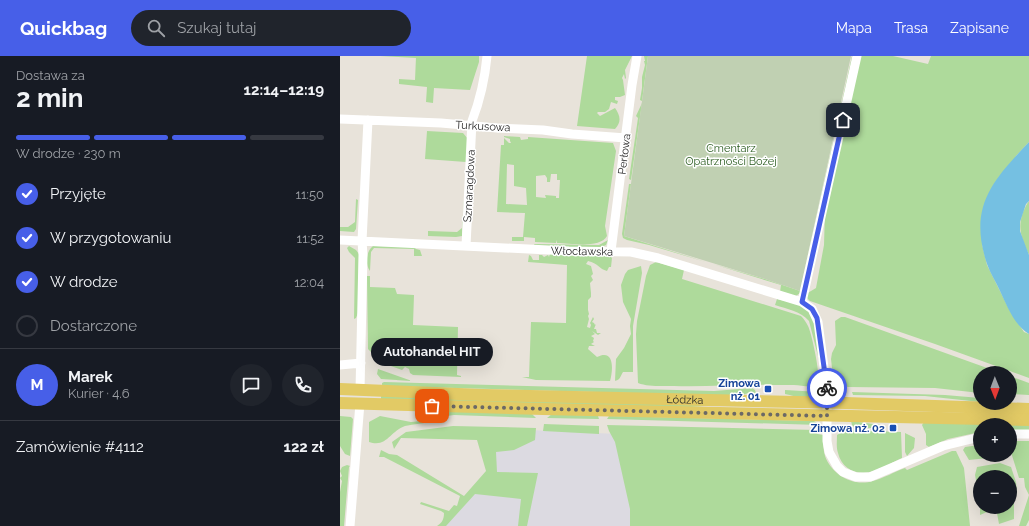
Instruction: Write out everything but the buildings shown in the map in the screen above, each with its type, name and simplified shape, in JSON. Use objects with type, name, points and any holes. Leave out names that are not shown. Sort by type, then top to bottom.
[{"type":"main road","name":"Łódzka","points":[[340,389],[505,395],[1029,409]]},
{"type":"main road","name":"Łódzka","points":[[340,402],[516,409],[1029,420]]},
{"type":"street","name":"Szmaragdowa","points":[[466,246],[472,121],[476,111],[487,56]]},
{"type":"street","name":"Perłowa","points":[[611,251],[637,56]]},
{"type":"street","points":[[802,302],[857,56]]},
{"type":"street","name":"Turkusowa","points":[[340,119],[543,130],[626,138]]},
{"type":"street","points":[[360,390],[362,241],[368,120]]},
{"type":"street","name":"Włocławska","points":[[340,240],[580,252],[632,252],[802,302],[809,306],[814,312],[819,327],[827,390],[827,403]]},
{"type":"street","points":[[340,365],[361,363]]},
{"type":"street","points":[[350,526],[360,403]]},
{"type":"street","points":[[827,403],[827,441],[832,460],[843,472],[856,477],[864,478],[876,475],[943,446],[957,441],[973,438]]},
{"type":"street","points":[[1017,434],[1029,434]]},
{"type":"shaded area","points":[[529,430],[662,436],[633,526],[444,526],[473,490],[528,497],[533,473],[490,472],[479,438]]},
{"type":"green space","points":[[380,56],[479,56],[479,62],[470,90],[434,88],[433,103],[426,102],[427,87],[399,84],[399,79],[415,80],[416,58]]},
{"type":"green space","points":[[587,56],[632,56],[625,70],[626,78],[625,79],[624,74],[622,78],[625,95],[615,97],[615,100],[618,101],[617,104],[611,102],[609,109],[605,112],[597,113],[600,116],[615,108],[620,118],[619,124],[615,129],[577,126]]},
{"type":"green space","points":[[644,56],[648,56],[642,101],[640,100],[642,77],[645,65]]},
{"type":"green space","name":"Cmentarz Opatrzności Bożej","points":[[648,56],[851,56],[800,291],[624,236]]},
{"type":"green space","points":[[852,56],[800,293],[796,296],[780,292],[781,285],[713,264],[765,279],[800,291]]},
{"type":"green space","points":[[860,56],[893,56],[928,64],[931,56],[1029,56],[1029,142],[1016,156],[982,244],[987,265],[1010,311],[1024,332],[1029,334],[1029,378],[1017,374],[1017,366],[996,366],[810,301],[806,294],[816,288],[824,245],[825,210]]},
{"type":"green space","points":[[642,103],[631,180],[629,179],[638,118],[636,116]]},
{"type":"green space","points":[[427,131],[463,133],[468,139],[466,162],[425,159]]},
{"type":"green space","points":[[504,137],[520,137],[521,140],[528,139],[528,137],[613,143],[616,151],[605,226],[607,236],[603,240],[592,244],[557,243],[556,240],[556,243],[535,242],[535,238],[524,237],[524,241],[512,241],[512,237],[523,237],[525,213],[497,212],[501,145],[504,145],[504,138],[511,143],[510,139]],"holes":[[[507,164],[514,165],[514,186],[526,188],[527,205],[506,204]],[[551,174],[557,174],[557,180],[560,180],[559,198],[556,198],[556,196],[545,195],[546,198],[536,197],[536,176],[545,175],[547,182],[550,182]]]},
{"type":"green space","points":[[629,184],[631,184],[624,236],[706,262],[623,238],[622,234]]},
{"type":"green space","points":[[465,186],[462,236],[428,236],[428,231],[457,232],[462,228]]},
{"type":"green space","points":[[356,199],[358,200],[356,229],[354,232],[340,231],[340,227],[348,227],[355,222]]},
{"type":"green space","points":[[1029,201],[1029,255],[1022,239],[1020,224],[1023,212]]},
{"type":"green space","points":[[608,240],[606,245],[599,248],[535,246],[534,244],[599,245]]},
{"type":"green space","points":[[349,246],[356,250],[359,254],[358,313],[354,319],[355,258],[347,248]]},
{"type":"green space","points":[[373,246],[414,247],[420,250],[422,256],[414,256],[414,249],[374,248],[371,252],[370,271],[367,265],[367,258],[369,251]]},
{"type":"green space","points":[[550,254],[609,255],[612,258],[611,267],[609,267],[607,271],[588,261],[586,264],[591,266],[593,274],[591,276],[593,280],[590,283],[591,297],[588,300],[589,319],[587,327],[590,328],[590,323],[593,317],[594,319],[592,322],[595,325],[596,324],[594,329],[596,329],[597,333],[601,333],[598,335],[592,331],[595,334],[591,336],[594,338],[594,342],[591,344],[595,346],[589,346],[588,349],[597,357],[603,355],[610,358],[612,372],[610,381],[536,380],[522,377],[529,377],[531,322],[566,323],[567,265],[528,262],[529,255],[533,260],[539,260],[539,255],[544,257],[548,255],[549,257]]},
{"type":"green space","points":[[656,262],[684,270],[682,279],[801,316],[808,326],[812,337],[816,355],[819,380],[818,384],[809,387],[794,385],[660,386],[638,383],[636,334],[637,321],[646,276],[650,265]]},
{"type":"green space","points":[[641,266],[642,273],[633,326],[633,372],[623,372],[620,378],[615,381],[616,359],[624,348],[631,334],[631,319],[623,302],[621,285],[628,270]]},
{"type":"green space","points":[[367,276],[370,276],[370,287],[395,288],[397,294],[414,295],[413,325],[458,327],[457,375],[461,377],[413,375],[410,373],[409,369],[405,367],[402,370],[377,361],[375,356],[368,349]]},
{"type":"green space","points":[[777,299],[805,307],[807,309],[815,327],[820,364],[809,321],[789,309],[775,305]]},
{"type":"green space","points":[[841,317],[845,317],[982,366],[973,366],[973,392],[935,388],[848,387],[842,385],[837,381],[832,368],[831,359],[836,345],[835,321]]},
{"type":"green space","points":[[378,369],[412,381],[381,379],[377,374]]},
{"type":"green space","points":[[1017,379],[1029,383],[1029,395],[1017,394]]},
{"type":"green space","points":[[382,383],[714,391],[752,388],[756,393],[737,396],[382,386]]},
{"type":"green space","points":[[785,390],[820,392],[813,397],[803,398],[785,394]]},
{"type":"green space","points":[[852,392],[945,395],[973,397],[973,401],[925,396],[853,395]]},
{"type":"green space","points":[[381,395],[714,405],[680,408],[381,399]]},
{"type":"green space","points":[[447,411],[532,414],[536,418],[454,415],[432,418],[432,415]]},
{"type":"green space","points":[[552,414],[598,416],[599,419],[547,418]]},
{"type":"green space","points":[[340,416],[351,417],[353,419],[350,456],[345,454],[340,446]]},
{"type":"green space","points":[[380,416],[411,422],[431,420],[433,422],[405,426],[380,443],[369,442],[369,422]]},
{"type":"green space","points":[[609,416],[814,421],[820,425],[607,419]]},
{"type":"green space","points":[[851,421],[881,425],[881,428],[855,428]]},
{"type":"green space","points":[[924,422],[973,423],[973,434],[948,439],[929,447],[926,445],[926,434],[922,425]]},
{"type":"green space","points":[[544,424],[599,426],[599,434],[543,431]]},
{"type":"green space","points":[[607,425],[817,430],[818,434],[823,435],[823,448],[828,463],[844,478],[858,482],[877,480],[905,468],[907,470],[952,451],[956,451],[964,468],[970,526],[630,526],[630,509],[615,442]]},
{"type":"green space","points":[[1017,425],[1029,425],[1029,430],[1017,430]]},
{"type":"green space","points":[[453,426],[536,428],[535,440],[514,450],[496,452],[497,472],[538,473],[527,526],[518,526],[521,499],[475,494],[446,526],[437,526],[442,521],[444,513],[420,504],[421,502],[449,511],[454,505],[457,506],[460,496],[384,457],[379,457],[381,450],[389,454],[397,455],[464,496],[486,471],[477,440],[401,438],[394,449],[392,442],[406,432]]},
{"type":"green space","points":[[845,430],[901,432],[902,458],[874,471],[862,473],[852,470],[843,464],[837,448],[837,435]]},
{"type":"green space","points":[[905,433],[915,438],[914,448],[907,456],[905,452]]},
{"type":"green space","points":[[1017,441],[1029,441],[1029,495],[1025,487],[1024,478],[1019,478],[1014,462],[1017,462]]},
{"type":"green space","points":[[973,446],[973,460],[969,460],[963,450],[965,447]]},
{"type":"green space","points":[[1000,463],[1011,467],[1012,470],[976,470],[977,467]]},
{"type":"green space","points":[[347,465],[350,466],[344,526],[340,526],[340,492],[342,481],[340,478],[342,476],[340,471],[342,467]]},
{"type":"green space","points":[[1029,495],[1029,520],[1026,526],[1019,526]]},
{"type":"green space","points":[[997,514],[1014,514],[1014,519],[999,524]]},
{"type":"water","points":[[1029,142],[1029,201],[1026,204],[1020,222],[1020,231],[1029,255],[1029,334],[1020,326],[1012,315],[990,271],[982,244],[980,226],[982,211],[987,196],[994,183]]},
{"type":"way so far","points":[[432,406],[542,410],[827,416],[827,388]]},
{"type":"place","name":"Zimowa nż. 01","points":[[768,389]]},
{"type":"place","name":"Autohandel HIT","points":[[432,406]]},
{"type":"place","name":"Zimowa nż. 02","points":[[893,428]]},
{"type":"route","points":[[827,388],[817,318],[812,309],[802,302],[843,120]]}]
